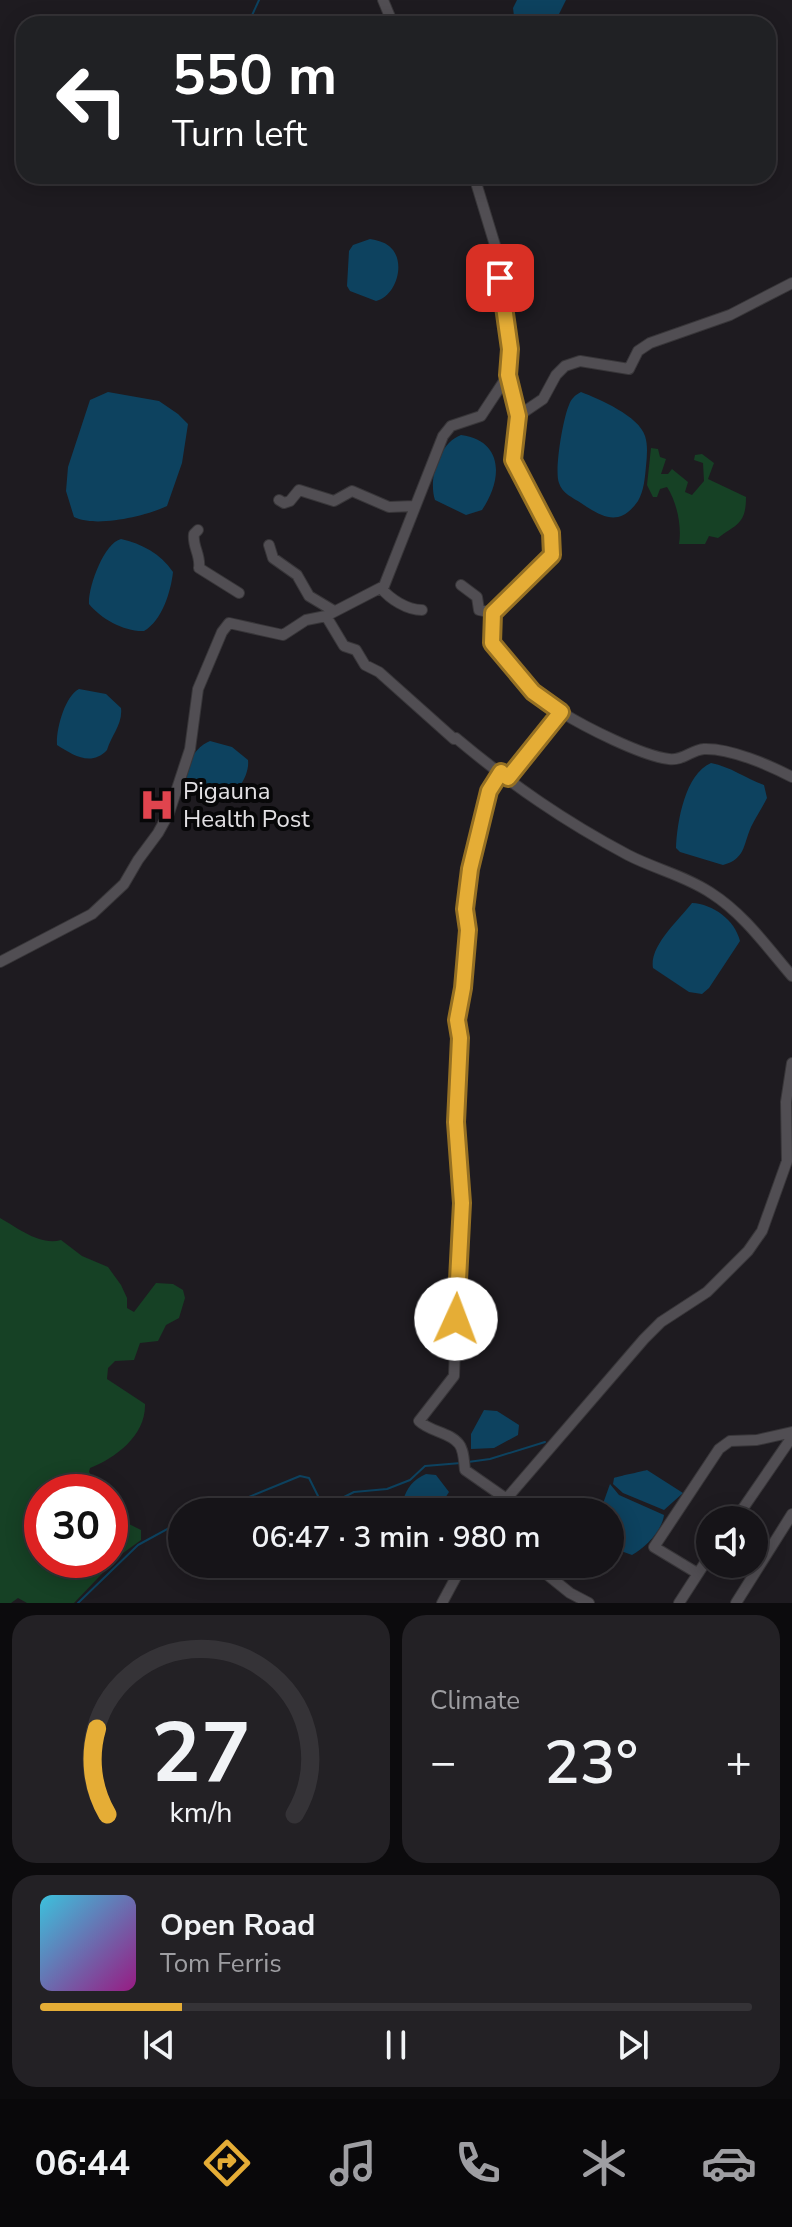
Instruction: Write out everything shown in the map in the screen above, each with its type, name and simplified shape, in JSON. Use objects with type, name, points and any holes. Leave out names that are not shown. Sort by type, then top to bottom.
[{"type":"street","points":[[476,184],[498,255],[510,349],[508,375],[518,416],[513,460],[551,533],[552,555],[493,613],[492,643],[533,692],[589,729],[663,759],[678,759],[705,749],[753,759],[792,777]]},
{"type":"street","points":[[518,416],[543,399],[556,375],[565,366],[580,361],[629,369],[638,351],[650,343],[730,315],[792,283]]},
{"type":"street","points":[[0,962],[92,914],[124,884],[169,813],[190,749],[198,689],[222,632],[229,623],[283,635],[306,620],[330,613],[381,588],[390,575],[443,436],[451,426],[481,416],[508,375]]},
{"type":"street","points":[[279,500],[284,503],[290,501],[299,490],[334,501],[352,491],[389,507],[414,506]]},
{"type":"street","points":[[198,530],[193,542],[201,559],[199,568],[239,593]]},
{"type":"street","points":[[269,545],[273,558],[297,575],[309,596],[330,613],[344,646],[356,650],[365,665],[379,672],[454,739],[574,827],[652,868],[690,880],[713,894],[752,929],[792,976]]},
{"type":"street","points":[[461,585],[477,597],[479,610],[493,613]]},
{"type":"street","points":[[381,588],[388,597],[415,610],[422,610]]},
{"type":"street","points":[[505,1498],[465,1470],[462,1449],[457,1441],[429,1429],[419,1421],[454,1376],[462,1230],[456,1122],[460,1038],[457,1020],[468,930],[465,909],[470,869],[489,791],[561,712]]},
{"type":"street","points":[[510,1498],[644,1339],[661,1322],[707,1292],[748,1251],[762,1231],[787,1161],[784,1133],[792,1063]]},
{"type":"street","points":[[744,1506],[792,1435]]},
{"type":"street","points":[[696,1572],[654,1547],[719,1449],[730,1441],[792,1435]]},
{"type":"street","points":[[736,1603],[792,1514]]},
{"type":"street","points":[[679,1603],[696,1575]]},
{"type":"street","points":[[442,1603],[455,1578]]},
{"type":"street","points":[[551,1578],[589,1603]]},
{"type":"green space","points":[[651,448],[658,449],[660,457],[666,459],[661,474],[668,474],[672,469],[688,482],[685,492],[692,495],[704,481],[703,463],[694,460],[695,455],[702,454],[714,463],[708,479],[746,497],[739,523],[718,538],[709,536],[705,544],[679,544],[678,515],[671,493],[667,487],[660,489],[657,497],[653,497],[647,485]]},
{"type":"green space","points":[[0,1218],[37,1238],[61,1240],[82,1256],[108,1267],[121,1285],[127,1298],[127,1308],[134,1312],[156,1283],[173,1284],[183,1290],[185,1298],[179,1318],[166,1325],[158,1341],[140,1343],[134,1360],[115,1361],[108,1368],[107,1379],[145,1404],[140,1426],[128,1444],[90,1468],[91,1474],[24,1474],[24,1578],[98,1578],[74,1603],[27,1603],[18,1598],[11,1603],[0,1603]]},
{"type":"green space","points":[[128,1524],[141,1530],[141,1540],[128,1549]]},
{"type":"water","points":[[517,0],[566,0],[558,16],[514,16],[513,8]]},
{"type":"water","points":[[370,239],[389,246],[398,260],[394,285],[383,298],[376,301],[350,291],[347,286],[349,251],[353,245]]},
{"type":"water","points":[[108,392],[159,401],[178,414],[188,424],[182,463],[167,506],[121,519],[83,520],[74,517],[66,491],[68,467],[90,400]]},
{"type":"water","points":[[581,392],[627,415],[645,436],[647,458],[642,493],[631,509],[618,517],[604,516],[560,487],[558,456],[564,421],[571,401]]},
{"type":"water","points":[[461,435],[486,445],[496,464],[489,499],[482,510],[466,515],[435,500],[433,492],[434,472],[441,454],[453,439]]},
{"type":"water","points":[[121,539],[150,550],[173,572],[161,613],[144,631],[114,624],[89,604],[98,567],[109,548]]},
{"type":"water","points":[[79,689],[106,694],[121,708],[119,725],[107,750],[95,758],[82,758],[57,745],[62,714]]},
{"type":"water","points":[[210,741],[232,747],[248,760],[247,773],[240,786],[218,802],[185,781],[192,757]]},
{"type":"water","points":[[711,763],[764,785],[767,798],[739,855],[723,865],[680,852],[676,848],[684,800],[695,777]]},
{"type":"water","points":[[692,903],[708,906],[722,914],[733,926],[740,941],[702,994],[689,992],[653,968],[660,942]]},
{"type":"water","points":[[484,1410],[497,1411],[519,1425],[518,1435],[494,1448],[471,1449],[471,1434]]},
{"type":"water","points":[[647,1470],[683,1493],[664,1510],[623,1493],[613,1484],[614,1478]]},
{"type":"water","points":[[426,1474],[436,1475],[449,1492],[445,1498],[404,1498],[417,1479]]},
{"type":"water","points":[[610,1484],[619,1495],[664,1515],[652,1538],[632,1555],[624,1552],[624,1498],[605,1498]]},
{"type":"waterway","points":[[252,16],[259,0]]},
{"type":"waterway","points":[[468,1462],[490,1459],[545,1442]]},
{"type":"waterway","points":[[342,1498],[354,1492],[387,1489],[410,1480],[425,1466],[461,1463]]},
{"type":"waterway","points":[[246,1498],[300,1476],[309,1478],[319,1498]]},
{"type":"waterway","points":[[78,1603],[138,1545],[168,1529]]},
{"type":"place","name":"Pigauna Health Post","points":[[157,805]]},
{"type":"route","points":[[456,1319],[462,1244],[456,1122],[460,1038],[457,1020],[468,930],[465,909],[470,869],[492,785],[501,772],[508,778],[561,712],[533,692],[492,643],[493,613],[552,555],[551,533],[513,460],[518,416],[508,375],[510,349],[500,278]]}]
